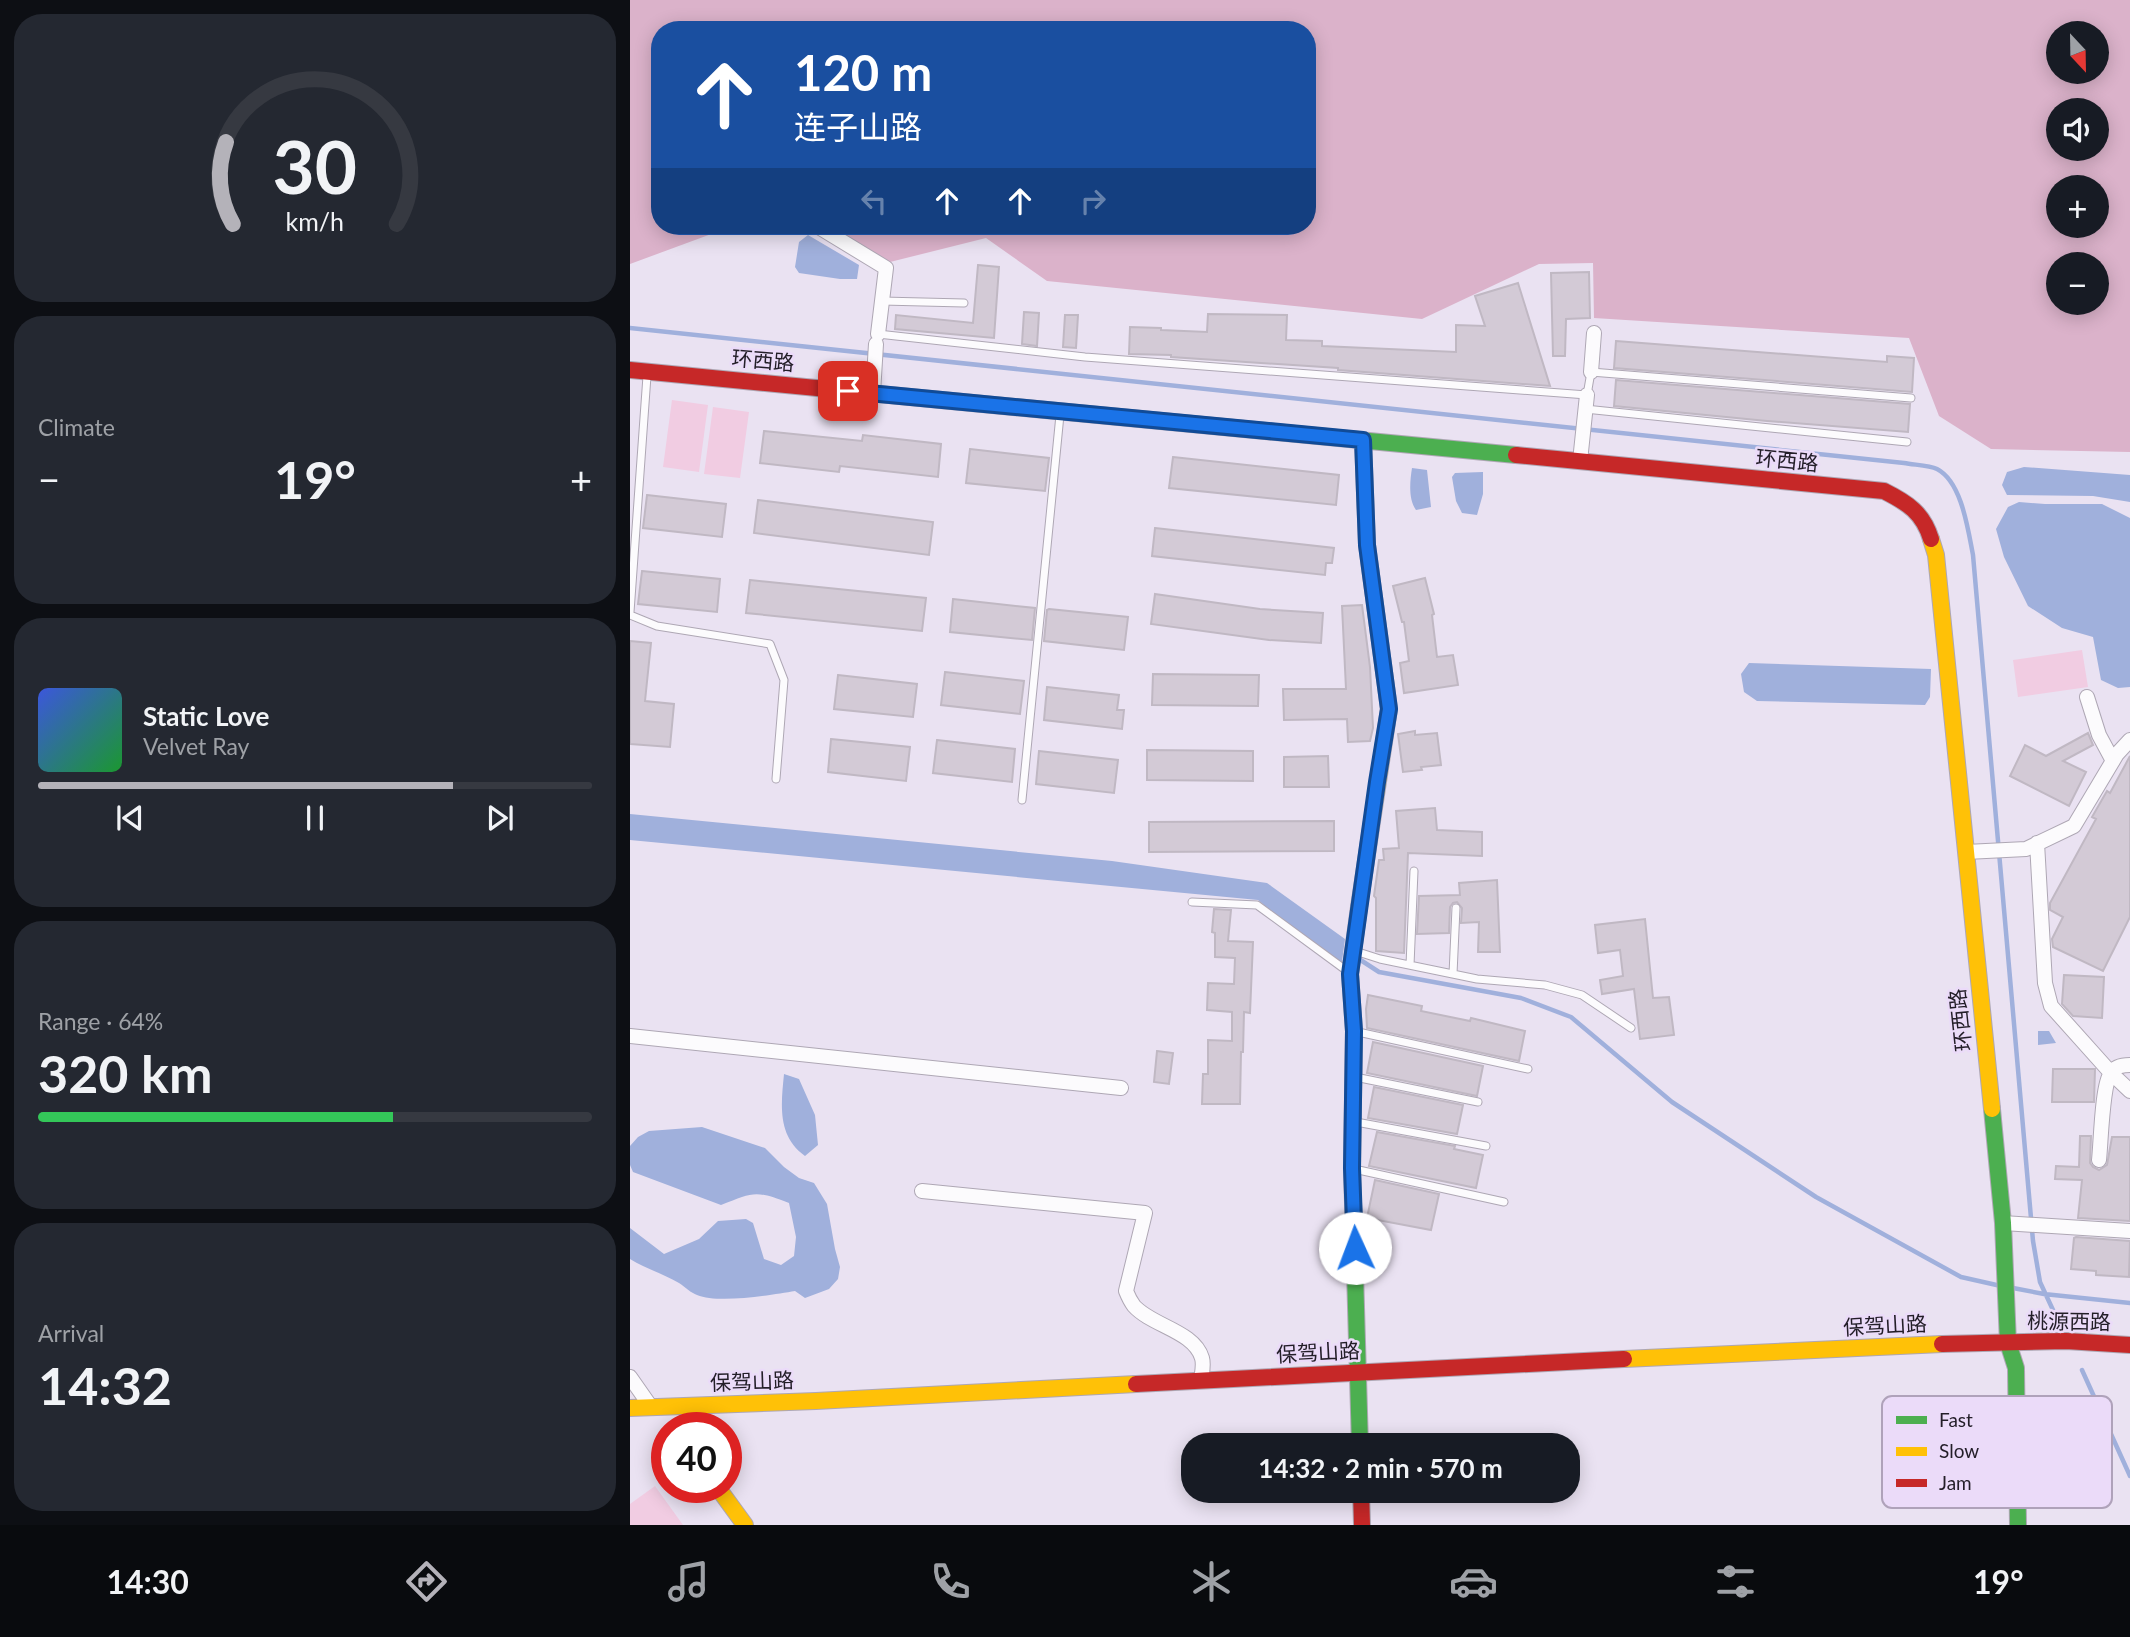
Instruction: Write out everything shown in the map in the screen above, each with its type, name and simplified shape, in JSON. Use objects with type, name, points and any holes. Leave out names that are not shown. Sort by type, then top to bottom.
[{"type":"street","points":[[832,235],[886,268],[873,393]]},
{"type":"street","points":[[1591,372],[1594,333]]},
{"type":"street","name":"环西路","points":[[630,370],[1884,491],[1907,502],[1927,526],[1936,555],[2003,1223],[2008,1343],[2016,1368],[2016,1396]]},
{"type":"street","points":[[1580,461],[1585,408]]},
{"type":"street","points":[[1360,1433],[1352,1168],[1354,1031],[1350,974],[1389,709],[1367,545],[1363,440]]},
{"type":"street","points":[[2087,697],[2099,735],[2113,761]]},
{"type":"street","points":[[1965,852],[2032,846],[2074,825],[2113,761],[2130,740]]},
{"type":"street","points":[[2032,846],[2045,983],[2052,1006],[2130,1091]]},
{"type":"street","points":[[630,1036],[1121,1088]]},
{"type":"street","points":[[2099,1160],[2106,1085],[2111,1073],[2122,1065],[2130,1065]]},
{"type":"street","points":[[922,1191],[1145,1213],[1126,1291],[1133,1305],[1154,1321],[1191,1340],[1203,1360],[1201,1380]]},
{"type":"street","points":[[2003,1223],[2130,1231]]},
{"type":"street","name":"桃源西路","points":[[2008,1343],[2066,1341],[2130,1345]]},
{"type":"street","name":"保驾山路","points":[[630,1408],[1960,1343],[2008,1343]]},
{"type":"street","points":[[630,1377],[651,1407]]},
{"type":"street","points":[[729,1503],[745,1525]]},
{"type":"street","points":[[1361,1503],[1362,1525]]},
{"type":"lane","points":[[882,301],[964,303]]},
{"type":"lane","points":[[877,339],[1099,358],[1907,442]]},
{"type":"lane","points":[[647,371],[630,614],[657,625],[770,644],[785,680],[776,779]]},
{"type":"lane","points":[[1585,408],[1591,372],[1911,398]]},
{"type":"lane","points":[[1022,800],[1061,411]]},
{"type":"lane","points":[[1410,965],[1414,872]]},
{"type":"lane","points":[[1192,902],[1257,905],[1350,974]]},
{"type":"lane","points":[[1452,974],[1456,908]]},
{"type":"lane","points":[[1354,950],[1452,974],[1545,985],[1582,995],[1631,1028]]},
{"type":"lane","points":[[1354,1031],[1528,1069]]},
{"type":"lane","points":[[1353,1077],[1478,1102]]},
{"type":"lane","points":[[1353,1122],[1486,1146]]},
{"type":"lane","points":[[1352,1168],[1504,1202]]},
{"type":"shaded area","points":[[630,0],[2130,0],[2130,452],[1991,449],[1939,416],[1909,338],[1594,318],[1593,263],[1539,264],[1422,319],[1047,281],[986,238],[890,262],[841,235],[1316,235],[1316,21],[651,21],[651,235],[709,235],[630,264]]},
{"type":"shaded area","points":[[672,400],[708,405],[699,472],[663,467]]},
{"type":"shaded area","points":[[713,407],[749,412],[740,478],[704,474]]},
{"type":"shaded area","points":[[2082,650],[2088,687],[2018,697],[2013,660]]},
{"type":"shaded area","points":[[651,1489],[651,1503],[667,1503],[683,1525],[630,1525],[630,1504]]},
{"type":"water","points":[[808,235],[859,265],[857,279],[799,273],[795,267],[799,242]]},
{"type":"water","points":[[2024,467],[2130,475],[2130,502],[2093,496],[2007,495],[2002,485],[2007,472]]},
{"type":"water","points":[[1412,468],[1427,470],[1431,507],[1416,510],[1413,506],[1410,490]]},
{"type":"water","points":[[1483,472],[1483,494],[1477,515],[1462,513],[1456,501],[1452,477],[1455,473]]},
{"type":"water","points":[[2019,502],[2102,504],[2130,518],[2130,687],[2118,688],[2101,680],[2093,637],[2062,628],[2028,606],[2004,557],[1996,529],[2008,507]]},
{"type":"water","points":[[1749,663],[1931,669],[1930,697],[1925,705],[1757,701],[1744,692],[1741,674]]},
{"type":"water","points":[[630,814],[1112,861],[1267,883],[1345,939],[1341,969],[1258,900],[630,840]]},
{"type":"water","points":[[2038,1031],[2049,1031],[2056,1043],[2038,1045]]},
{"type":"water","points":[[784,1074],[799,1079],[815,1115],[818,1145],[805,1156],[789,1139],[785,1129],[782,1108]]},
{"type":"water","points":[[702,1127],[765,1148],[799,1178],[814,1183],[827,1204],[840,1267],[838,1279],[829,1289],[805,1298],[795,1291],[745,1298],[707,1298],[630,1259],[630,1228],[664,1254],[699,1239],[718,1221],[746,1219],[753,1223],[764,1259],[781,1265],[794,1256],[796,1237],[789,1203],[755,1194],[721,1205],[633,1172],[630,1165],[630,1146],[638,1137],[649,1131]]},
{"type":"building","points":[[978,265],[999,267],[994,338],[895,329],[896,315],[973,323]]},
{"type":"building","points":[[1589,272],[1590,318],[1566,319],[1565,356],[1553,356],[1551,273]]},
{"type":"building","points":[[1518,283],[1550,386],[1171,355],[1129,354],[1130,327],[1207,332],[1208,314],[1287,315],[1286,340],[1322,341],[1322,346],[1456,352],[1456,325],[1485,326],[1475,296]]},
{"type":"building","points":[[1024,312],[1039,313],[1037,346],[1022,344]]},
{"type":"building","points":[[1065,315],[1078,315],[1076,348],[1063,347]]},
{"type":"building","points":[[1616,341],[1887,362],[1887,356],[1914,358],[1912,392],[1614,368]]},
{"type":"building","points":[[1616,380],[1910,404],[1908,432],[1614,406]]},
{"type":"building","points":[[764,431],[862,441],[863,435],[941,444],[938,477],[840,466],[839,472],[760,463]]},
{"type":"building","points":[[970,449],[1049,458],[1045,491],[966,483]]},
{"type":"building","points":[[1173,457],[1339,475],[1336,505],[1169,488]]},
{"type":"building","points":[[647,495],[726,504],[722,537],[643,528]]},
{"type":"building","points":[[758,500],[933,522],[929,555],[754,533]]},
{"type":"building","points":[[1155,528],[1334,548],[1332,563],[1326,563],[1325,575],[1152,556]]},
{"type":"building","points":[[642,571],[720,579],[717,612],[638,604]]},
{"type":"building","points":[[1425,578],[1434,614],[1437,657],[1453,655],[1458,685],[1404,693],[1400,663],[1409,661],[1404,622],[1393,586]]},
{"type":"building","points":[[750,580],[926,598],[922,631],[746,613]]},
{"type":"building","points":[[1155,594],[1260,609],[1323,613],[1321,643],[1269,640],[1151,624]]},
{"type":"building","points":[[953,599],[1035,608],[1032,640],[950,632]]},
{"type":"building","points":[[1362,605],[1370,667],[1373,728],[1370,741],[1348,742],[1347,719],[1284,720],[1283,689],[1346,689],[1342,606]]},
{"type":"building","points":[[1049,609],[1128,617],[1124,650],[1044,641]]},
{"type":"building","points":[[630,641],[651,643],[645,701],[674,704],[670,747],[630,744]]},
{"type":"building","points":[[945,672],[1024,681],[1020,714],[941,705]]},
{"type":"building","points":[[1153,674],[1259,675],[1258,706],[1152,705]]},
{"type":"building","points":[[838,675],[917,684],[913,717],[834,709]]},
{"type":"building","points":[[1047,687],[1119,695],[1117,710],[1124,710],[1122,729],[1044,720]]},
{"type":"building","points":[[1415,731],[1415,735],[1437,733],[1441,765],[1403,772],[1398,734]]},
{"type":"building","points":[[2088,733],[2093,745],[2063,761],[2086,772],[2069,806],[2010,776],[2025,745],[2046,756]]},
{"type":"building","points":[[831,739],[910,747],[906,781],[828,772]]},
{"type":"building","points":[[937,740],[1015,749],[1012,782],[933,773]]},
{"type":"building","points":[[1147,750],[1253,751],[1253,781],[1147,780]]},
{"type":"building","points":[[1039,751],[1118,760],[1114,793],[1036,784]]},
{"type":"building","points":[[1328,756],[1329,787],[1284,787],[1284,757]]},
{"type":"building","points":[[2130,756],[2130,917],[2103,971],[2053,947],[2052,939],[2063,917],[2050,910],[2050,903],[2096,819],[2092,817],[2107,791],[2110,793]]},
{"type":"building","points":[[1435,808],[1437,830],[1482,832],[1482,856],[1408,853],[1404,953],[1376,951],[1374,896],[1379,860],[1384,860],[1383,849],[1399,848],[1396,811]]},
{"type":"building","points":[[1334,821],[1334,851],[1149,852],[1149,822]]},
{"type":"building","points":[[1497,880],[1500,952],[1478,952],[1479,922],[1461,923],[1462,908],[1457,902],[1450,907],[1449,933],[1417,934],[1419,896],[1460,895],[1459,883]]},
{"type":"building","points":[[1214,909],[1231,910],[1228,941],[1253,942],[1250,1013],[1244,1012],[1240,1104],[1202,1104],[1203,1074],[1208,1074],[1208,1040],[1232,1041],[1232,1012],[1207,1010],[1208,983],[1234,984],[1235,958],[1215,957],[1215,933],[1212,932]]},
{"type":"building","points":[[1645,919],[1653,998],[1669,997],[1674,1035],[1640,1039],[1634,989],[1602,994],[1600,980],[1623,976],[1620,950],[1598,953],[1595,925]]},
{"type":"building","points":[[2064,975],[2104,977],[2102,1018],[2073,1016],[2062,1004]]},
{"type":"building","points":[[1368,995],[1422,1006],[1421,1011],[1470,1021],[1471,1018],[1525,1031],[1519,1061],[1367,1028]]},
{"type":"building","points":[[1373,1042],[1483,1066],[1477,1096],[1367,1073]]},
{"type":"building","points":[[1157,1051],[1173,1053],[1169,1084],[1154,1082]]},
{"type":"building","points":[[2053,1069],[2095,1069],[2094,1102],[2052,1102]]},
{"type":"building","points":[[1374,1087],[1463,1105],[1457,1134],[1368,1118]]},
{"type":"building","points":[[1377,1132],[1455,1146],[1454,1149],[1483,1155],[1476,1188],[1369,1166]]},
{"type":"building","points":[[2080,1136],[2091,1136],[2090,1163],[2099,1170],[2107,1165],[2112,1137],[2130,1137],[2130,1221],[2078,1218],[2082,1180],[2055,1179],[2056,1166],[2079,1167]]},
{"type":"building","points":[[1375,1180],[1439,1194],[1431,1230],[1367,1218]]},
{"type":"building","points":[[2076,1237],[2130,1241],[2129,1277],[2096,1275],[2096,1271],[2071,1269]]},
{"type":"waterway","points":[[630,328],[1904,463],[1937,469],[1946,475],[1958,495],[1973,555],[2033,1241],[2040,1282],[2059,1323]]},
{"type":"waterway","points":[[1359,959],[1379,972],[1521,998],[1571,1017],[1672,1102],[1816,1197],[1961,1277],[2001,1286]]},
{"type":"waterway","points":[[2013,1288],[2130,1303]]},
{"type":"waterway","points":[[2082,1370],[2094,1396]]},
{"type":"waterway","points":[[2112,1436],[2130,1476]]},
{"type":"traffic: fast","points":[[910,397],[1516,455]]},
{"type":"traffic: fast","points":[[1359,907],[1350,974],[1354,1031],[1352,1168],[1360,1433]]},
{"type":"traffic: fast","points":[[1992,1109],[2003,1223],[2008,1343],[2016,1368],[2016,1396]]},
{"type":"traffic: fast","points":[[2018,1508],[2018,1525]]},
{"type":"traffic: slow","points":[[1359,907],[1389,709],[1367,545],[1363,440]]},
{"type":"traffic: slow","points":[[1931,539],[1936,555],[1992,1109]]},
{"type":"traffic: slow","points":[[1624,1359],[1942,1344]]},
{"type":"traffic: slow","points":[[630,1408],[1136,1384]]},
{"type":"traffic: slow","points":[[729,1503],[745,1525]]},
{"type":"traffic: jam","points":[[630,370],[910,397]]},
{"type":"traffic: jam","points":[[1516,455],[1884,491],[1914,510],[1924,522],[1931,539]]},
{"type":"traffic: jam","points":[[1942,1344],[2066,1341],[2130,1345]]},
{"type":"traffic: jam","points":[[1136,1384],[1624,1359]]},
{"type":"traffic: jam","points":[[1361,1503],[1362,1525]]},
{"type":"route","points":[[848,391],[1363,440],[1367,545],[1389,709],[1350,974],[1354,1031],[1352,1168],[1355,1248]]}]
